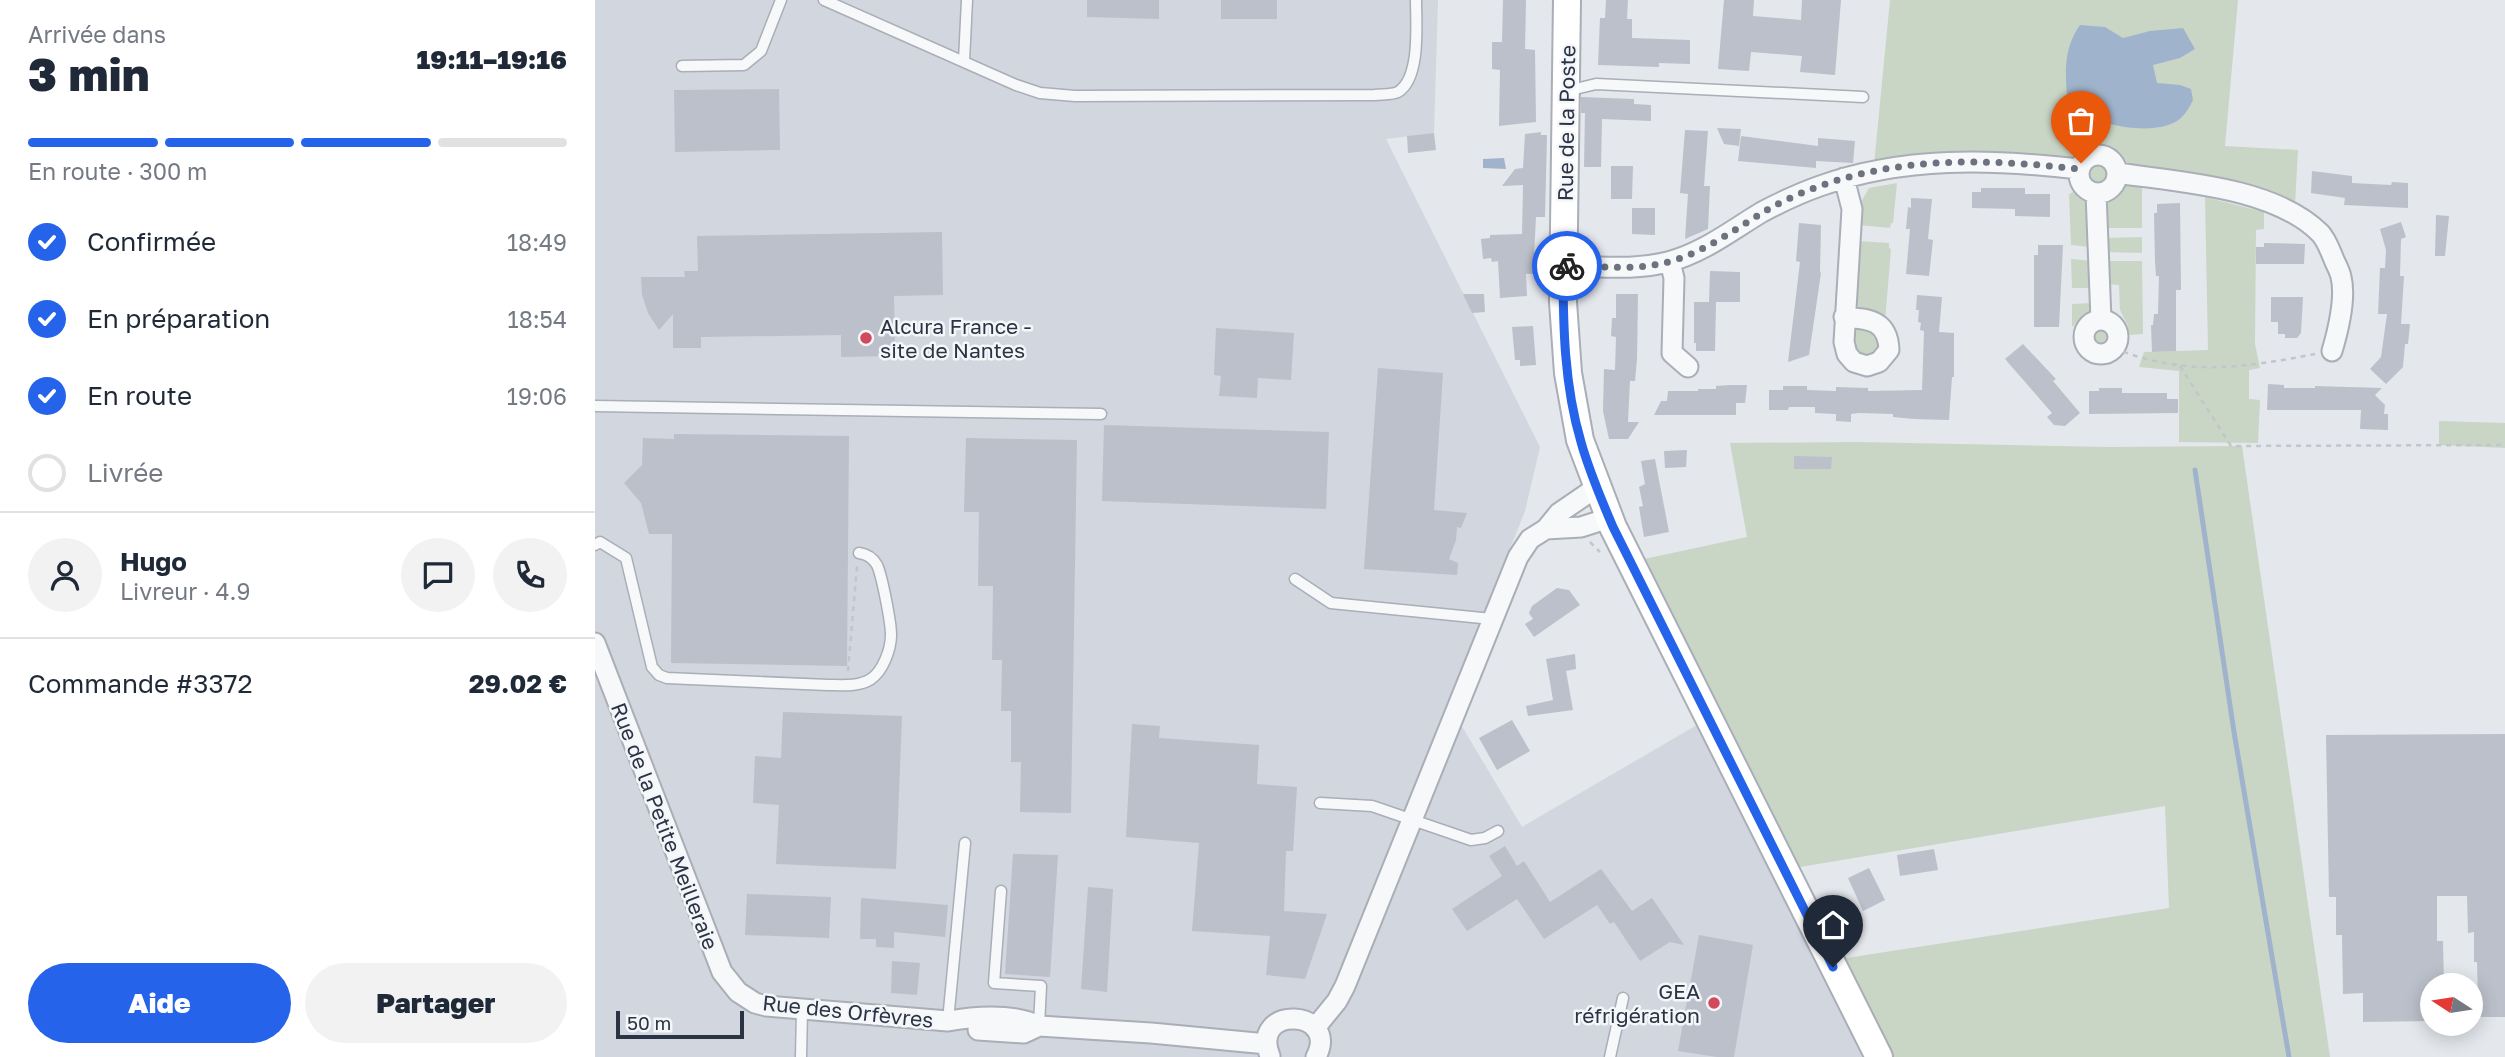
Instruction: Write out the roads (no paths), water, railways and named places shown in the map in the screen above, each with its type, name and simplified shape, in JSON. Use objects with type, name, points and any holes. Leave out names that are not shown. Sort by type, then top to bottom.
[{"type":"street","name":"Rue de la Poste","points":[[1567,0],[1563,302],[1571,396],[1580,440],[1609,518],[1879,1057]]},
{"type":"street","points":[[2097,154],[2113,162],[2117,173],[2109,190],[2096,193],[2084,188],[2080,182],[2079,169],[2085,159],[2097,154]]},
{"type":"street","points":[[1563,265],[1625,269],[1669,262],[1700,250],[1791,197],[1870,171],[1991,160],[2079,169]]},
{"type":"street","points":[[2117,173],[2185,182],[2239,193],[2273,204],[2299,217],[2315,229],[2322,235],[2342,277],[2340,322],[2332,351]]},
{"type":"street","points":[[1844,178],[1851,209],[1844,317]]},
{"type":"street","points":[[2096,193],[2101,320]]},
{"type":"street","points":[[1669,262],[1674,278],[1672,353],[1688,367]]},
{"type":"street","points":[[2101,320],[2106,320],[2115,327],[2118,338],[2110,352],[2099,354],[2085,344],[2084,333],[2090,323],[2101,320]]},
{"type":"street","points":[[1315,1028],[1337,1001],[1345,986],[1523,548],[1571,502],[1597,487]]},
{"type":"street","points":[[1546,528],[1581,527],[1609,518]]},
{"type":"street","name":"Rue de la Petite Meilleraie","points":[[595,643],[722,972],[730,984],[748,999]]},
{"type":"street","name":"Rue des Orfèvres","points":[[748,999],[766,1006],[801,1010],[949,1021],[970,1030],[1024,1033],[1039,1026],[1151,1033],[1269,1051]]},
{"type":"street","points":[[1269,1051],[1272,1028],[1285,1019],[1301,1018],[1315,1028],[1320,1044],[1316,1057]]},
{"type":"lane","points":[[682,65],[744,65],[761,51],[781,0]]},
{"type":"lane","points":[[824,0],[1016,85],[1040,93],[1075,96],[1397,92],[1407,83],[1415,56],[1416,0]]},
{"type":"lane","points":[[964,61],[967,0]]},
{"type":"lane","points":[[1567,91],[1596,84],[1863,97]]},
{"type":"lane","points":[[595,406],[1101,414]]},
{"type":"lane","points":[[595,545],[600,542],[626,558],[652,667],[659,675],[667,678],[847,685],[870,680],[880,669],[891,634],[876,564],[867,555],[859,553]]},
{"type":"lane","points":[[1295,579],[1331,603],[1492,619]]},
{"type":"lane","points":[[1319,803],[1371,806],[1471,841],[1498,831]]},
{"type":"lane","points":[[949,1021],[965,843]]},
{"type":"lane","points":[[1001,891],[994,983],[1041,986],[1039,1026]]},
{"type":"lane","points":[[1610,1057],[1623,998]]},
{"type":"lane","points":[[801,1010],[801,1057]]},
{"type":"water","points":[[2080,25],[2105,27],[2123,38],[2150,31],[2183,28],[2195,49],[2180,58],[2153,65],[2157,83],[2191,89],[2193,100],[2183,116],[2172,124],[2160,127],[2132,128],[2104,122],[2081,110],[2067,96],[2066,77],[2068,50]]},
{"type":"water","points":[[1504,158],[1506,169],[1483,168],[1483,159]]},
{"type":"waterway","points":[[2195,470],[2234,732],[2289,1057]]},
{"type":"place","name":"Alcura France - site de Nantes","points":[[866,338]]},
{"type":"place","name":"GEA réfrigération","points":[[1714,1003]]}]
